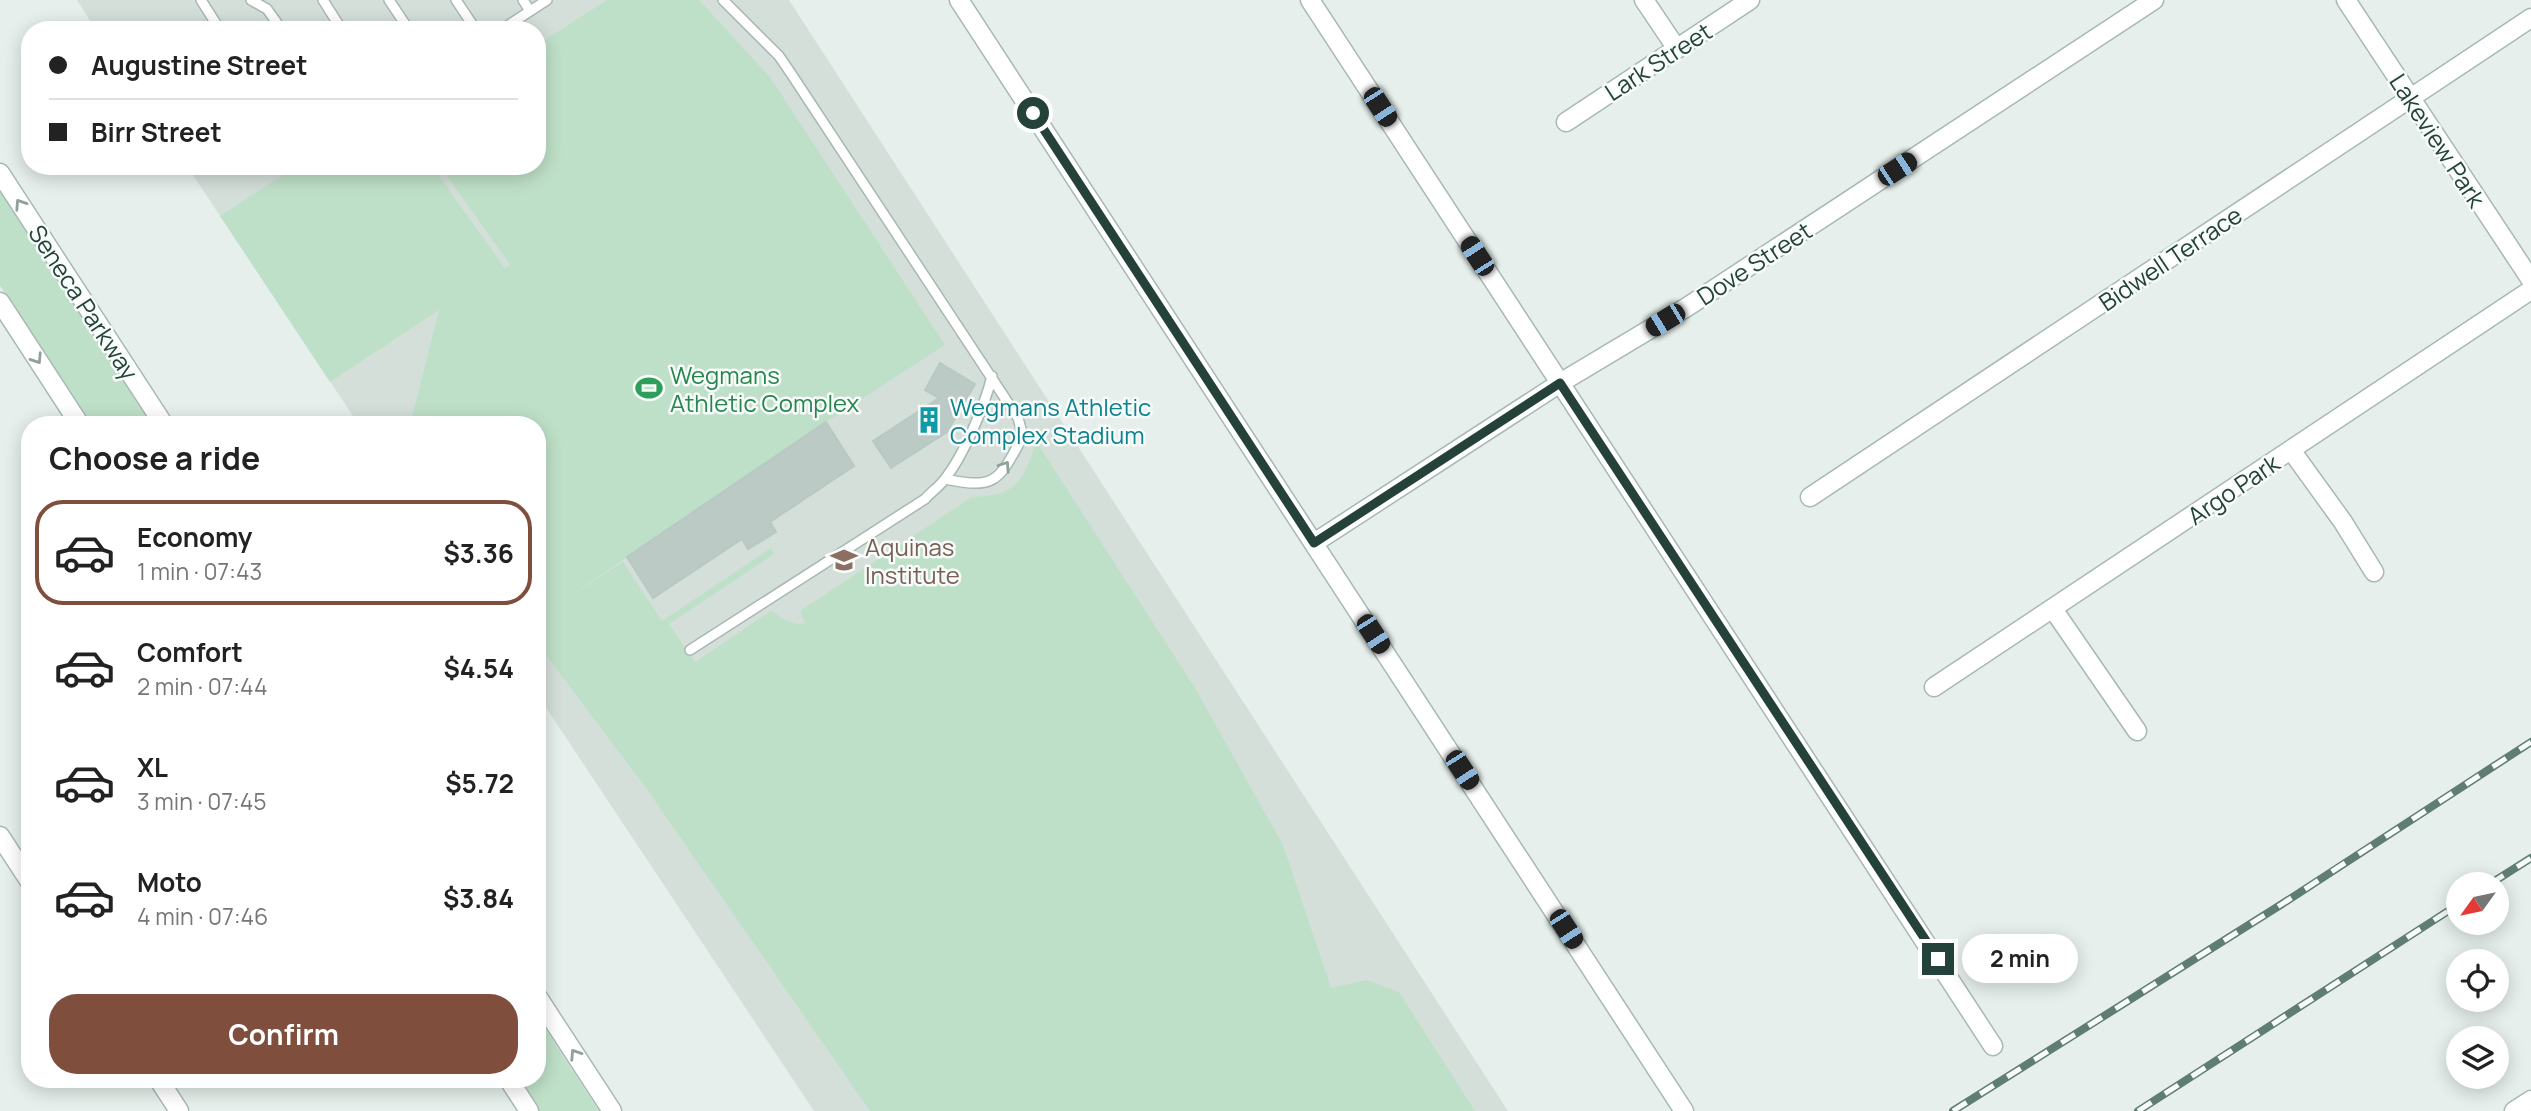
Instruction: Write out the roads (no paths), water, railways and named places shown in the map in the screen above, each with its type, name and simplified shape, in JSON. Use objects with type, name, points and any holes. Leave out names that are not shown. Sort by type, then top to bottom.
[{"type":"street","points":[[959,0],[1684,1111]]},
{"type":"street","points":[[1310,0],[1993,1046]]},
{"type":"street","points":[[1644,0],[1677,50]]},
{"type":"street","name":"Lark Street","points":[[1566,122],[1750,0]]},
{"type":"street","name":"Dove Street","points":[[1314,543],[1560,383],[1687,307],[2154,0]]},
{"type":"street","name":"Lakeview Park","points":[[2346,0],[2531,280]]},
{"type":"street","name":"Bidwell Terrace","points":[[1810,497],[2531,18]]},
{"type":"street","name":"Seneca Parkway","points":[[1,177],[158,416]]},
{"type":"street","name":"Argo Park","points":[[1934,687],[2531,290]]},
{"type":"street","points":[[0,302],[74,416]]},
{"type":"street","points":[[2291,450],[2374,572]]},
{"type":"street","points":[[2053,609],[2137,731]]},
{"type":"street","points":[[0,836],[21,868]]},
{"type":"street","points":[[546,1010],[612,1111]]},
{"type":"street","points":[[164,1088],[179,1111]]},
{"type":"street","points":[[514,1088],[529,1111]]},
{"type":"street","points":[[2514,1111],[2531,1100]]},
{"type":"lane","points":[[201,0],[214,21]]},
{"type":"lane","points":[[251,0],[267,9],[276,21]]},
{"type":"lane","points":[[323,0],[336,21]]},
{"type":"lane","points":[[389,0],[403,21]]},
{"type":"lane","points":[[456,0],[470,21]]},
{"type":"lane","points":[[523,0],[530,11]]},
{"type":"lane","points":[[515,21],[547,0]]},
{"type":"lane","points":[[723,0],[779,56],[1018,418],[1023,436],[999,476],[987,484],[971,485],[945,479]]},
{"type":"lane","points":[[690,650],[925,499],[945,479],[985,403],[992,376]]},
{"type":"railway","points":[[1953,1111],[2282,904],[2531,742]]},
{"type":"railway","points":[[2509,872],[2531,858]]},
{"type":"railway","points":[[2138,1111],[2446,912]]},
{"type":"place","name":"Wegmans Athletic Complex","points":[[649,388]]},
{"type":"place","name":"Wegmans Athletic Complex Stadium","points":[[929,420]]},
{"type":"place","name":"Aquinas Institute","points":[[844,560]]}]
